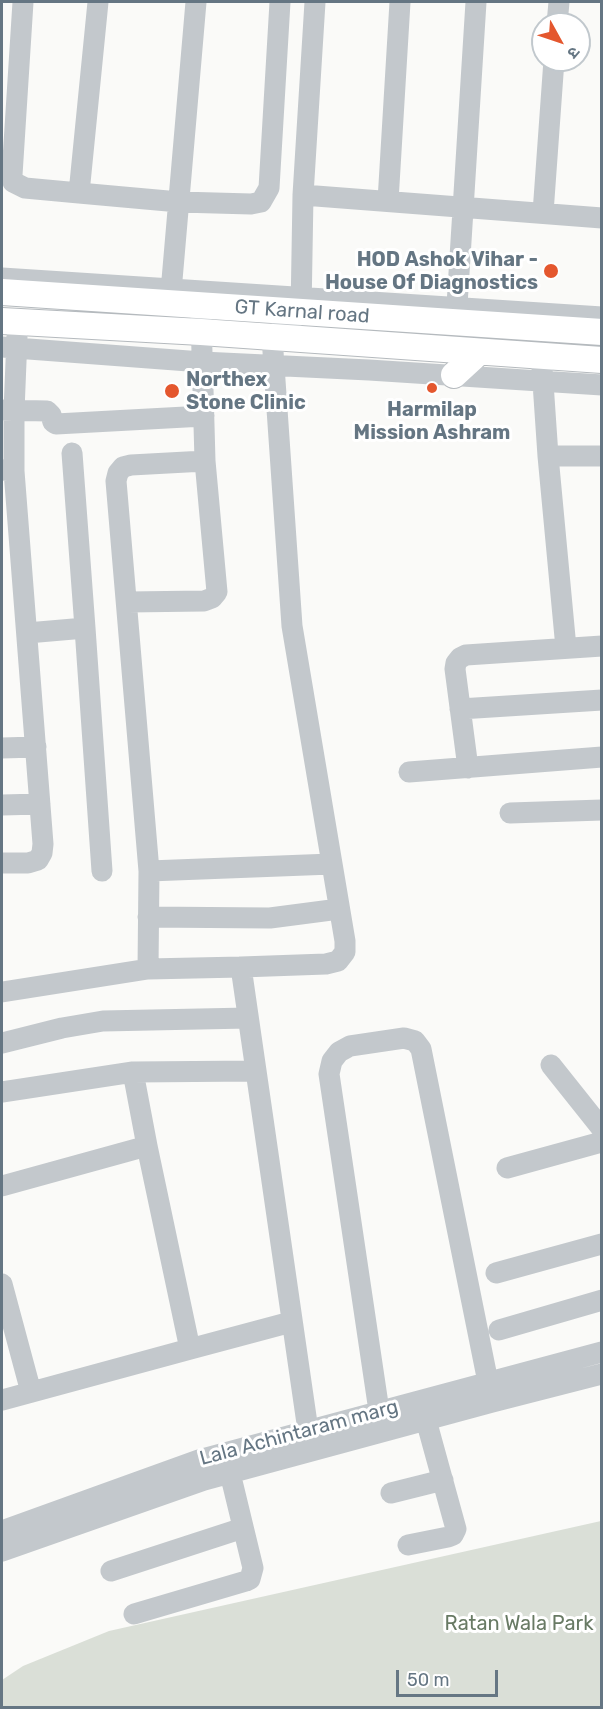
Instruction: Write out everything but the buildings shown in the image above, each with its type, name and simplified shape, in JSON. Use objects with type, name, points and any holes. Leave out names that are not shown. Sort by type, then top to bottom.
[{"type":"main road","name":"GT Karnal road","points":[[2,292],[170,296],[201,305],[302,305],[457,315],[602,332]]},
{"type":"main road","points":[[10,321],[478,352],[542,369],[602,360]]},
{"type":"main road","points":[[454,375],[478,352]]},
{"type":"street","points":[[24,2],[12,175],[14,182],[25,188],[179,202],[251,204],[261,202],[269,189],[280,2]]},
{"type":"street","points":[[79,193],[98,2]]},
{"type":"street","points":[[170,296],[196,2]]},
{"type":"street","points":[[2,992],[147,969],[326,964],[338,961],[345,952],[292,626],[272,337],[302,305],[303,195],[315,2]]},
{"type":"street","points":[[388,201],[400,2]]},
{"type":"street","points":[[476,2],[457,315],[602,317]]},
{"type":"street","points":[[543,213],[553,72]]},
{"type":"street","points":[[303,195],[602,218]]},
{"type":"street","points":[[2,278],[170,296],[302,305]]},
{"type":"street","points":[[128,602],[204,602],[217,592],[205,461],[201,305]]},
{"type":"street","points":[[2,863],[28,863],[38,860],[44,844],[27,633],[8,471],[10,321]]},
{"type":"street","points":[[9,348],[202,362],[454,375],[542,369],[602,385]]},
{"type":"street","points":[[542,369],[566,648]]},
{"type":"street","points":[[8,411],[47,411],[56,423],[204,416]]},
{"type":"street","points":[[72,453],[102,871]]},
{"type":"street","points":[[548,456],[602,456]]},
{"type":"street","points":[[147,969],[149,871],[116,481],[123,467],[131,465],[205,461]]},
{"type":"street","points":[[27,633],[85,628]]},
{"type":"street","points":[[468,768],[455,669],[460,658],[466,655],[602,646]]},
{"type":"street","points":[[460,709],[602,700]]},
{"type":"street","points":[[2,748],[36,747]]},
{"type":"street","points":[[409,772],[602,757]]},
{"type":"street","points":[[2,805],[40,804]]},
{"type":"street","points":[[510,813],[602,810]]},
{"type":"street","points":[[149,871],[332,864]]},
{"type":"street","points":[[148,917],[270,918],[339,909]]},
{"type":"street","points":[[240,967],[309,1441]]},
{"type":"street","points":[[2,1043],[62,1028],[103,1021],[248,1018]]},
{"type":"street","points":[[381,1422],[329,1074],[332,1061],[339,1052],[350,1046],[404,1038],[415,1041],[421,1049],[490,1392]]},
{"type":"street","points":[[551,1065],[602,1129]]},
{"type":"street","points":[[2,1092],[133,1072],[255,1071]]},
{"type":"street","points":[[133,1072],[190,1349]]},
{"type":"street","points":[[507,1168],[602,1142]]},
{"type":"street","points":[[2,1186],[147,1146]]},
{"type":"street","points":[[496,1273],[602,1244]]},
{"type":"street","points":[[2,1284],[31,1392]]},
{"type":"street","points":[[499,1330],[602,1300]]},
{"type":"street","points":[[2,1400],[291,1322]]},
{"type":"street","name":"Lala Achintaram marg","points":[[381,1422],[426,1420],[490,1392],[602,1352]]},
{"type":"street","name":"Lala Achintaram marg","points":[[2,1531],[199,1460],[309,1441],[490,1392],[602,1374]]},
{"type":"street","points":[[408,1545],[448,1537],[453,1535],[456,1529],[426,1420]]},
{"type":"street","name":"Lala Achintaram marg","points":[[2,1551],[230,1473],[309,1441]]},
{"type":"street","points":[[134,1614],[250,1578],[253,1568],[230,1473]]},
{"type":"street","points":[[391,1493],[443,1480]]},
{"type":"street","points":[[111,1571],[243,1528]]},
{"type":"green space","name":"Ratan Wala Park","points":[[601,1521],[601,1707],[2,1707],[2,1680],[23,1666],[109,1631]]},
{"type":"place","name":"HOD Ashok Vihar - House Of Diagnostics","points":[[551,271]]},
{"type":"place","name":"Harmilap Mission Ashram","points":[[432,388]]},
{"type":"place","name":"Northex Stone Clinic","points":[[172,391]]}]
